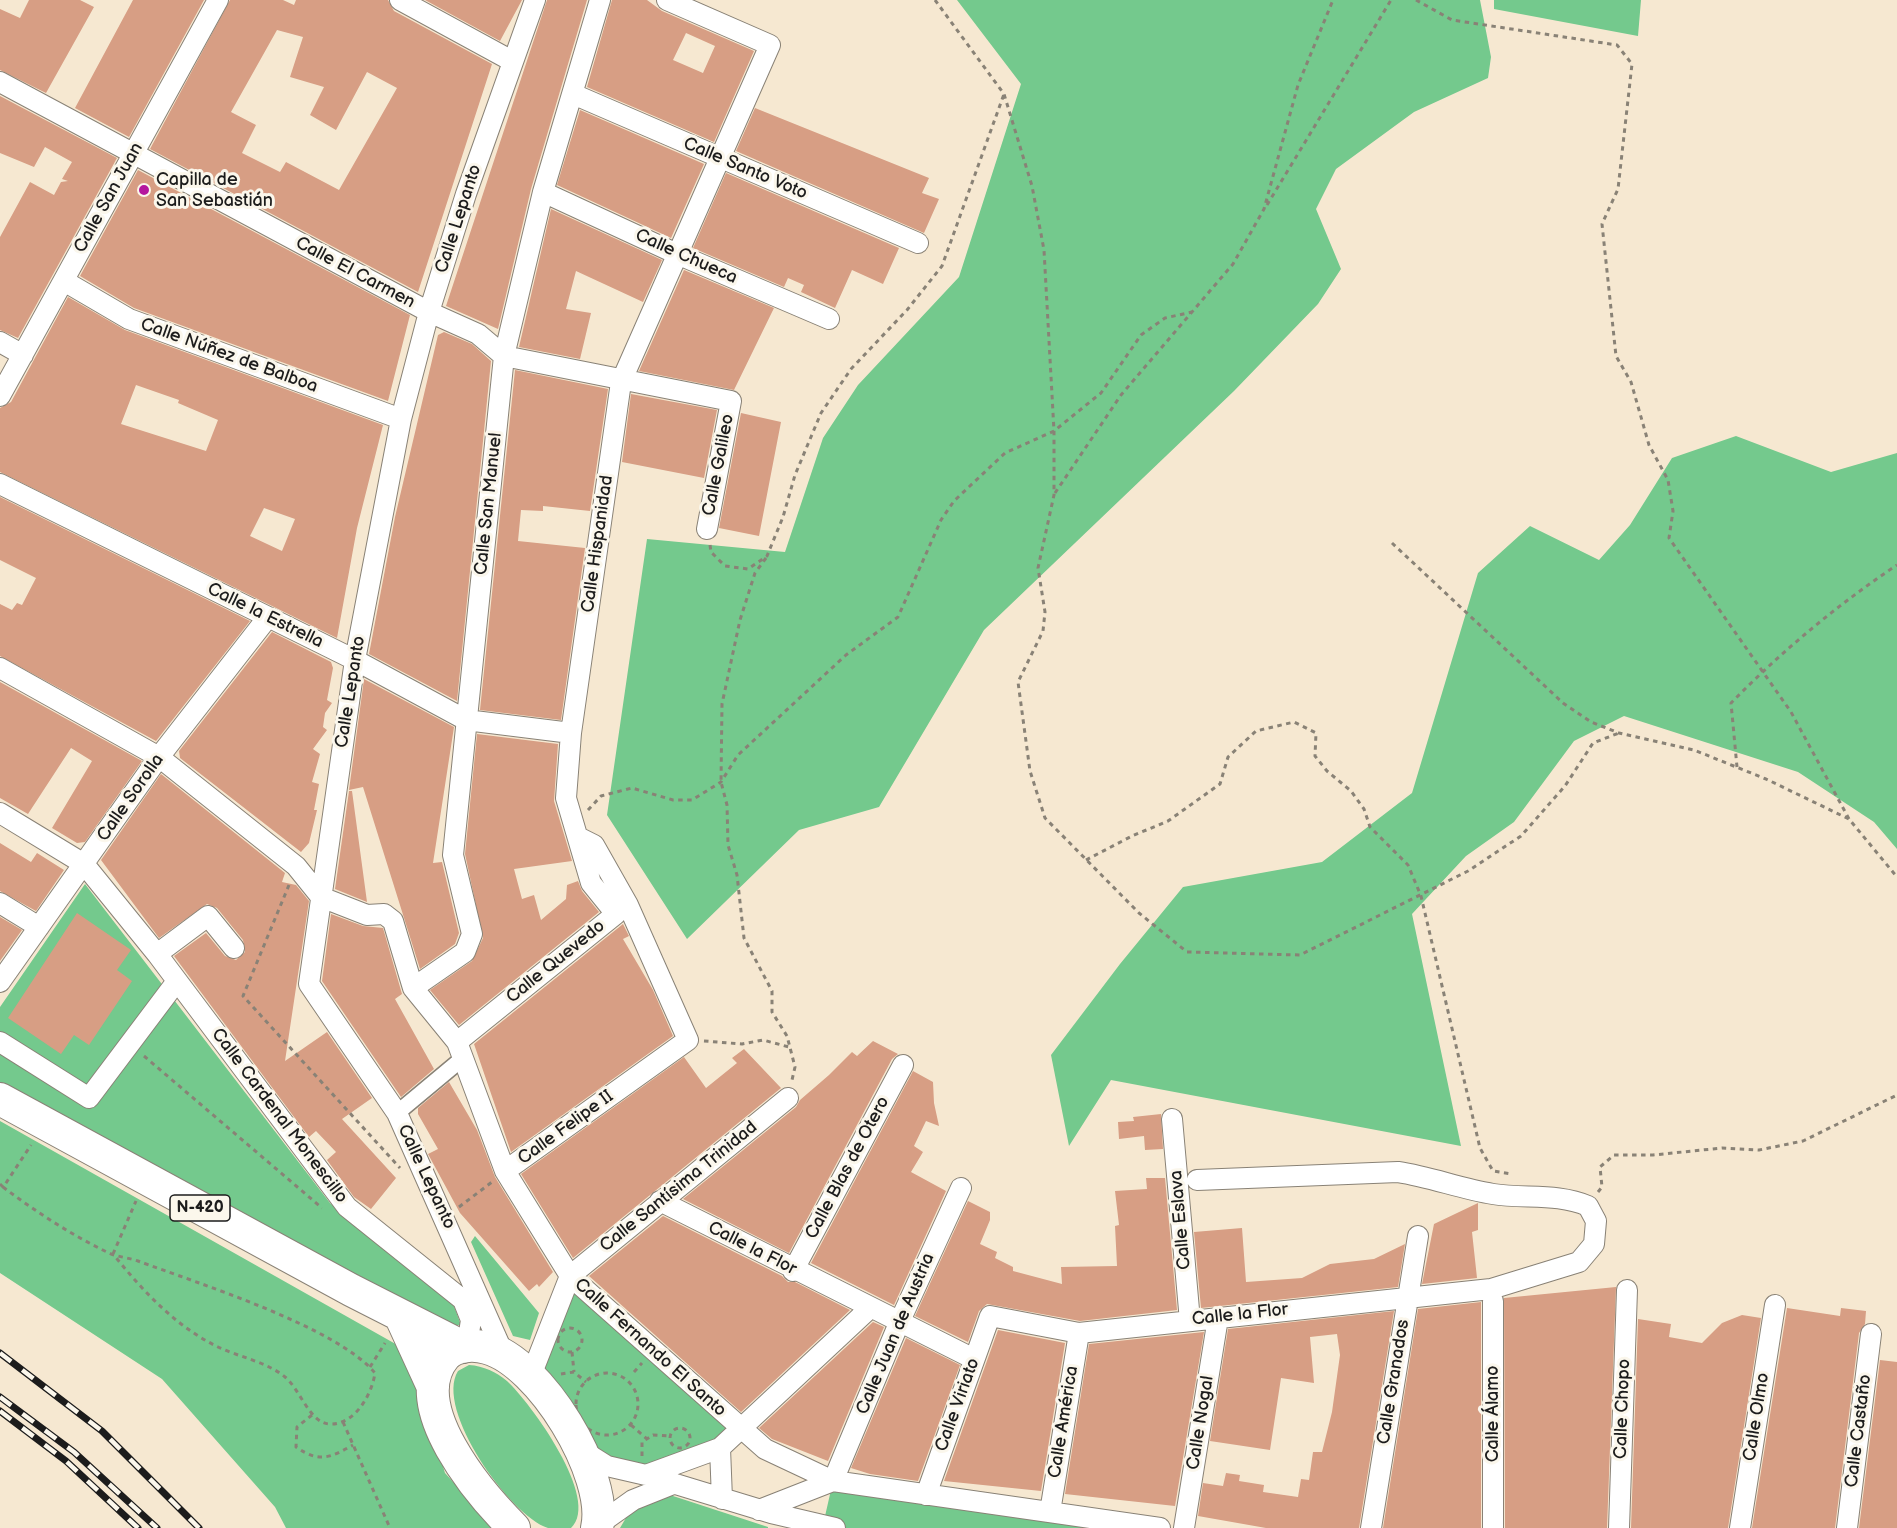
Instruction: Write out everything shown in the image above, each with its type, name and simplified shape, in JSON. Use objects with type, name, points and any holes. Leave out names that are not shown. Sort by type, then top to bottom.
[{"type":"highway","name":"N-420","points":[[0,1099],[400,1315],[465,1346]]},
{"type":"highway","points":[[400,1315],[433,1387],[443,1431],[457,1459],[474,1485],[514,1528]]},
{"type":"highway","points":[[433,1387],[436,1371],[442,1360],[450,1351],[465,1346],[488,1348],[505,1357],[530,1377],[551,1402],[580,1449],[596,1490],[598,1526]]},
{"type":"street","name":"Calle San Juan","points":[[0,396],[218,0]]},
{"type":"street","points":[[400,0],[512,61]]},
{"type":"street","name":"Calle Lepanto","points":[[505,1357],[397,1113],[309,984],[355,660],[401,419],[429,312],[512,61],[535,0]]},
{"type":"street","name":"Calle San Manuel","points":[[412,988],[465,952],[472,934],[453,855],[504,356],[543,192],[600,0]]},
{"type":"street","name":"Calle Hispanidad","points":[[576,830],[566,798],[571,733],[621,382],[770,45],[667,0]]},
{"type":"street","name":"Calle El Carmen","points":[[0,82],[429,312],[478,334],[504,356],[621,382],[732,401]]},
{"type":"street","name":"Calle Santo Voto","points":[[573,94],[918,243]]},
{"type":"street","name":"Calle Chueca","points":[[543,192],[677,254],[830,319]]},
{"type":"street","name":"Calle Núñez de Balboa","points":[[64,281],[129,320],[401,419]]},
{"type":"street","points":[[0,342],[23,355]]},
{"type":"street","name":"Calle Galileo","points":[[707,529],[732,401]]},
{"type":"street","name":"Calle la Estrella","points":[[0,484],[355,660],[466,720],[571,733]]},
{"type":"street","name":"Calle Sorolla","points":[[0,982],[159,757],[268,617]]},
{"type":"street","points":[[0,668],[159,757],[296,866],[321,897]]},
{"type":"street","name":"Calle Cardenal Monescillo","points":[[0,813],[84,864],[157,954],[347,1207],[463,1300],[471,1320],[465,1346]]},
{"type":"street","points":[[576,830],[594,845],[628,905],[688,1040]]},
{"type":"street","name":"Calle Quevedo","points":[[397,1113],[460,1050],[615,914],[591,883],[576,830]]},
{"type":"street","name":"Calle Fernando El Santo","points":[[321,897],[367,915],[384,914],[393,921],[412,988],[460,1050],[505,1171],[570,1276],[765,1449],[834,1481],[1160,1528]]},
{"type":"street","points":[[0,903],[39,927]]},
{"type":"street","points":[[157,954],[204,910],[234,948]]},
{"type":"street","points":[[0,1042],[89,1098],[177,981]]},
{"type":"street","name":"Calle Felipe II","points":[[505,1171],[688,1040]]},
{"type":"street","name":"Calle Blas de Otero","points":[[793,1270],[903,1065]]},
{"type":"street","name":"Calle Santísima Trinidad","points":[[570,1276],[788,1098]]},
{"type":"street","name":"Calle Eslava","points":[[1172,1119],[1190,1321]]},
{"type":"street","points":[[1197,1180],[1398,1172],[1428,1177],[1494,1194],[1572,1199],[1588,1206]]},
{"type":"street","name":"Calle Juan de Austria","points":[[834,1481],[899,1323],[961,1188]]},
{"type":"street","name":"Calle la Flor","points":[[660,1202],[974,1359]]},
{"type":"street","name":"Calle la Flor","points":[[990,1316],[1079,1333],[1408,1297],[1492,1295],[1579,1262],[1594,1244],[1596,1221],[1588,1206]]},
{"type":"street","name":"Calle Granados","points":[[1371,1528],[1418,1236]]},
{"type":"street","points":[[530,1377],[570,1276]]},
{"type":"street","name":"Calle Chopo","points":[[1619,1528],[1627,1290]]},
{"type":"street","name":"Calle Álamo","points":[[1492,1295],[1493,1528]]},
{"type":"street","name":"Calle Olmo","points":[[1740,1528],[1775,1305]]},
{"type":"street","points":[[739,1427],[870,1308]]},
{"type":"street","name":"Calle Viriato","points":[[926,1495],[990,1316]]},
{"type":"street","name":"Calle Nogal","points":[[1184,1528],[1218,1318]]},
{"type":"street","name":"Calle América","points":[[1050,1512],[1079,1333]]},
{"type":"street","name":"Calle Castaño","points":[[1847,1528],[1871,1334]]},
{"type":"street","name":"Calle Fernando El Santo","points":[[646,1474],[720,1448],[739,1427]]},
{"type":"street","name":"Calle Fernando El Santo","points":[[720,1448],[722,1499]]},
{"type":"street","points":[[580,1449],[607,1466],[646,1474],[759,1510],[835,1528]]},
{"type":"street","name":"Calle Fernando El Santo","points":[[759,1510],[834,1481]]},
{"type":"street","points":[[598,1526],[633,1500],[673,1484]]},
{"type":"path","points":[[935,0],[1004,94],[1032,186],[1044,250],[1054,431],[1054,495],[1038,568],[1045,612],[1043,631],[1018,682],[1030,771],[1045,818],[1140,913],[1187,952],[1300,955],[1468,871],[1521,836],[1565,786],[1593,743],[1619,733]]},
{"type":"path","points":[[1264,209],[1298,85],[1333,0]]},
{"type":"path","points":[[1054,495],[1121,395],[1233,264],[1391,0]]},
{"type":"path","points":[[1416,0],[1452,20],[1617,45],[1632,64],[1618,189],[1602,224],[1616,356],[1631,382],[1649,445],[1668,480],[1673,511],[1669,538],[1791,712],[1849,819],[1897,877]]},
{"type":"path","points":[[788,1098],[795,1066],[787,1036],[772,1012],[772,991],[744,938],[737,875],[728,845],[727,806],[721,782],[722,704],[740,620],[755,573],[767,556],[783,518],[795,475],[821,413],[851,369],[907,310],[942,266],[1004,94]]},
{"type":"path","points":[[576,830],[601,796],[632,788],[673,800],[692,800],[721,782],[738,755],[846,655],[898,617],[941,520],[954,501],[1005,453],[1054,431],[1101,393],[1141,335],[1165,318],[1192,312]]},
{"type":"path","points":[[707,529],[711,552],[725,566],[748,568],[767,556]]},
{"type":"path","points":[[1392,543],[1563,703],[1591,722],[1619,733],[1694,750],[1737,767],[1849,819]]},
{"type":"path","points":[[1737,767],[1731,703],[1762,672],[1829,614],[1897,565]]},
{"type":"path","points":[[1086,860],[1132,836],[1168,821],[1220,784],[1228,757],[1256,731],[1294,722],[1316,732],[1315,756],[1327,771],[1351,791],[1364,809],[1370,827],[1408,865],[1421,896],[1480,1148],[1493,1171],[1512,1174]]},
{"type":"path","points":[[296,866],[243,996],[406,1175]]},
{"type":"path","points":[[688,1040],[742,1044],[763,1040],[790,1047]]},
{"type":"path","points":[[129,1044],[327,1212]]},
{"type":"path","points":[[1588,1206],[1602,1186],[1600,1167],[1614,1155],[1653,1155],[1722,1148],[1759,1150],[1803,1141],[1897,1095]]},
{"type":"path","points":[[34,1140],[1,1185],[28,1205],[113,1254],[283,1317],[336,1342],[365,1361],[375,1373],[368,1394],[360,1407],[343,1422],[331,1425],[320,1422],[312,1415],[297,1389],[284,1375],[219,1347],[183,1327],[138,1285],[113,1254]]},
{"type":"path","name":"Calle Felipe II","points":[[445,1218],[505,1171]]},
{"type":"path","points":[[113,1254],[136,1200]]},
{"type":"path","points":[[569,1328],[576,1330],[581,1336],[579,1348],[572,1352],[565,1351],[558,1342],[562,1331],[569,1328]]},
{"type":"path","points":[[370,1367],[384,1345]]},
{"type":"path","points":[[572,1352],[574,1372]]},
{"type":"path","points":[[604,1373],[625,1378],[637,1395],[639,1406],[631,1425],[614,1435],[594,1433],[586,1427],[577,1410],[580,1390],[586,1382],[604,1373]]},
{"type":"path","points":[[312,1415],[297,1427],[296,1447],[311,1458],[334,1456],[353,1445]]},
{"type":"path","points":[[343,1422],[390,1528]]},
{"type":"path","points":[[631,1425],[647,1439]]},
{"type":"path","points":[[680,1428],[687,1430],[691,1438],[686,1446],[680,1448],[673,1446],[670,1436],[674,1430],[680,1428]]},
{"type":"path","points":[[646,1474],[642,1459],[642,1442],[653,1435],[670,1436]]},
{"type":"green space","points":[[957,0],[1480,0],[1491,57],[1488,78],[1414,112],[1336,169],[1316,209],[1341,269],[1318,304],[1234,391],[984,630],[879,807],[799,830],[687,939],[607,815],[647,539],[785,552],[823,438],[858,385],[959,277],[1021,84]]},
{"type":"green space","points":[[1494,0],[1641,0],[1638,36],[1494,9]]},
{"type":"green space","points":[[1736,436],[1831,472],[1897,453],[1897,849],[1874,822],[1798,772],[1624,716],[1574,741],[1514,822],[1466,856],[1412,914],[1461,1146],[1111,1080],[1069,1146],[1051,1055],[1120,964],[1183,887],[1322,862],[1412,793],[1478,573],[1530,526],[1599,560],[1630,525],[1672,458]]},
{"type":"green space","points":[[85,884],[330,1203],[454,1306],[461,1325],[445,1325],[0,1086],[0,1007]]},
{"type":"green space","points":[[0,1121],[408,1351],[445,1473],[495,1528],[286,1528],[275,1507],[162,1379],[0,1273]]},
{"type":"green space","points":[[475,1236],[539,1313],[530,1340],[513,1336],[471,1242]]},
{"type":"green space","points":[[570,1276],[739,1427],[720,1448],[646,1475],[607,1466],[530,1378]]},
{"type":"green space","points":[[469,1365],[490,1370],[507,1381],[546,1429],[570,1475],[577,1496],[578,1515],[571,1528],[548,1528],[532,1519],[496,1483],[480,1459],[466,1434],[457,1410],[453,1388],[458,1371]]},
{"type":"green space","points":[[833,1481],[1159,1528],[835,1528],[823,1525]]},
{"type":"green space","points":[[670,1495],[768,1528],[620,1528],[630,1511]]},
{"type":"building","points":[[29,0],[80,0],[94,7],[46,93],[0,70],[0,9],[20,18]]},
{"type":"building","points":[[133,0],[204,0],[129,137],[75,108]]},
{"type":"building","points":[[230,0],[283,0],[294,5],[296,0],[388,0],[394,11],[492,64],[418,292],[150,149]],"holes":[[[277,30],[303,37],[290,77],[324,87],[310,115],[336,130],[367,72],[397,88],[339,190],[286,162],[280,172],[242,153],[256,125],[231,112]]]},
{"type":"building","points":[[425,0],[522,0],[500,41]]},
{"type":"building","points":[[547,0],[587,0],[531,189],[498,329],[446,306]]},
{"type":"building","points":[[612,0],[647,0],[662,11],[754,51],[714,142],[587,87]],"holes":[[[686,33],[715,46],[703,73],[673,60]]]},
{"type":"building","points":[[0,96],[117,158],[18,338],[0,330],[0,237],[30,182],[54,195],[61,182],[68,181],[62,179],[72,162],[45,147],[34,167],[0,153]]},
{"type":"building","points":[[755,108],[929,178],[922,193],[939,199],[924,233],[736,151]]},
{"type":"building","points":[[580,110],[704,164],[671,238],[557,185]]},
{"type":"building","points":[[138,170],[410,315],[388,401],[134,308],[80,276]]},
{"type":"building","points":[[726,173],[899,248],[883,284],[852,270],[835,308],[801,292],[804,285],[788,278],[784,287],[693,248]]},
{"type":"building","points":[[551,209],[662,260],[643,302],[576,271],[566,309],[591,313],[580,359],[519,347]]},
{"type":"building","points":[[684,270],[774,308],[734,390],[639,371]]},
{"type":"building","points":[[68,297],[125,330],[383,425],[357,528],[337,638],[0,472],[0,408],[11,402]],"holes":[[[136,385],[179,400],[178,403],[218,420],[206,451],[121,424]],[[264,508],[295,519],[282,551],[250,536]]]},
{"type":"building","points":[[444,332],[472,344],[491,361],[457,701],[369,654],[395,517],[438,335]]},
{"type":"building","points":[[515,370],[608,389],[590,511],[543,506],[543,511],[521,510],[518,541],[585,548],[561,720],[480,710]]},
{"type":"building","points":[[631,394],[717,410],[704,478],[622,462]]},
{"type":"building","points":[[741,413],[781,422],[759,536],[719,528]]},
{"type":"building","points":[[0,497],[250,621],[156,741],[0,656],[0,604],[12,610],[17,603],[22,605],[36,578],[0,560]]},
{"type":"building","points":[[272,632],[331,662],[333,668],[327,700],[332,703],[325,713],[323,727],[327,730],[313,749],[320,754],[312,782],[319,784],[314,810],[317,810],[309,843],[301,852],[180,758],[179,751]]},
{"type":"building","points":[[364,679],[454,727],[433,863],[442,862],[459,933],[455,944],[420,969],[363,787],[349,790]]},
{"type":"building","points":[[0,682],[142,761],[85,842],[77,843],[52,828],[92,761],[71,748],[28,814],[0,798]]},
{"type":"building","points":[[477,734],[558,744],[554,801],[572,861],[514,869],[522,899],[534,895],[541,920],[566,899],[567,885],[578,881],[582,891],[599,912],[459,1025],[430,990],[472,961],[483,938],[465,854]]},
{"type":"building","points":[[161,774],[285,873],[282,882],[296,885],[309,901],[285,1061],[327,1032],[372,1098],[342,1119],[396,1178],[371,1209],[354,1197],[327,1160],[336,1152],[316,1131],[309,1137],[174,956],[206,933],[225,956],[236,960],[245,952],[243,940],[217,908],[207,904],[159,938],[101,860]]},
{"type":"building","points":[[349,791],[352,791],[367,902],[335,889]]},
{"type":"building","points":[[0,843],[31,862],[37,853],[64,870],[36,911],[0,891]]},
{"type":"building","points":[[77,913],[131,950],[117,970],[132,981],[89,1045],[74,1035],[61,1054],[8,1018]]},
{"type":"building","points":[[331,914],[363,926],[383,928],[402,994],[395,999],[434,1069],[401,1097],[322,981]]},
{"type":"building","points":[[0,917],[22,930],[0,961]]},
{"type":"building","points":[[623,924],[629,936],[623,939],[653,990],[673,1036],[511,1152],[474,1044]]},
{"type":"building","points":[[873,1041],[898,1054],[892,1059],[789,1253],[683,1199],[796,1107],[800,1100],[852,1052],[857,1056]]},
{"type":"building","points":[[744,1049],[781,1088],[573,1258],[521,1174],[684,1057],[706,1088],[737,1063],[732,1058]]},
{"type":"building","points":[[913,1071],[933,1082],[934,1103],[939,1126],[926,1121],[914,1146],[923,1152],[911,1172],[946,1191],[894,1305],[811,1263]]},
{"type":"building","points":[[449,1082],[477,1130],[495,1177],[553,1272],[539,1287],[537,1284],[529,1291],[460,1213],[428,1154],[438,1149],[418,1114],[418,1108]]},
{"type":"building","points":[[1161,1114],[1163,1149],[1145,1150],[1144,1136],[1119,1139],[1118,1122],[1134,1121],[1133,1117]]},
{"type":"building","points":[[1146,1178],[1165,1178],[1177,1310],[1080,1321],[987,1304],[979,1311],[968,1342],[915,1316],[968,1201],[990,1212],[990,1220],[980,1244],[997,1252],[995,1258],[1013,1267],[1013,1271],[1062,1284],[1061,1267],[1117,1266],[1115,1226],[1119,1225],[1115,1191],[1147,1189]]},
{"type":"building","points":[[1478,1203],[1478,1230],[1472,1232],[1477,1278],[1422,1284],[1434,1224]]},
{"type":"building","points":[[663,1216],[782,1276],[788,1282],[795,1282],[850,1310],[741,1412],[589,1276]]},
{"type":"building","points":[[1242,1228],[1246,1282],[1302,1278],[1330,1264],[1374,1259],[1405,1244],[1398,1287],[1201,1308],[1194,1232]]},
{"type":"building","points":[[1616,1287],[1607,1528],[1505,1528],[1504,1298]]},
{"type":"building","points":[[1481,1302],[1481,1528],[1383,1528],[1418,1309]]},
{"type":"building","points":[[1787,1308],[1840,1316],[1841,1308],[1866,1311],[1865,1324],[1859,1333],[1835,1528],[1752,1528]]},
{"type":"building","points":[[1394,1311],[1359,1528],[1266,1528],[1198,1516],[1203,1483],[1223,1486],[1226,1473],[1240,1475],[1239,1481],[1264,1485],[1263,1492],[1298,1497],[1301,1479],[1309,1480],[1313,1452],[1322,1452],[1332,1412],[1340,1355],[1337,1334],[1310,1337],[1314,1383],[1281,1378],[1270,1450],[1210,1441],[1228,1329]]},
{"type":"building","points":[[1742,1315],[1761,1318],[1728,1528],[1631,1528],[1638,1319],[1671,1324],[1669,1337],[1702,1343],[1722,1323]]},
{"type":"building","points":[[873,1322],[884,1327],[828,1461],[772,1439],[759,1428]]},
{"type":"building","points":[[998,1330],[1065,1343],[1041,1491],[944,1481]]},
{"type":"building","points":[[1204,1332],[1175,1506],[1065,1494],[1089,1344]]},
{"type":"building","points":[[906,1338],[960,1365],[918,1481],[870,1474],[851,1468]]},
{"type":"building","points":[[1880,1360],[1897,1362],[1897,1528],[1859,1528]]},
{"type":"railway","points":[[0,1353],[102,1431],[199,1528]]},
{"type":"railway","points":[[0,1397],[74,1452],[157,1528]]},
{"type":"railway","points":[[0,1411],[66,1461],[138,1528]]},
{"type":"place","name":"Capilla de San Sebastián","points":[[144,190]]}]
